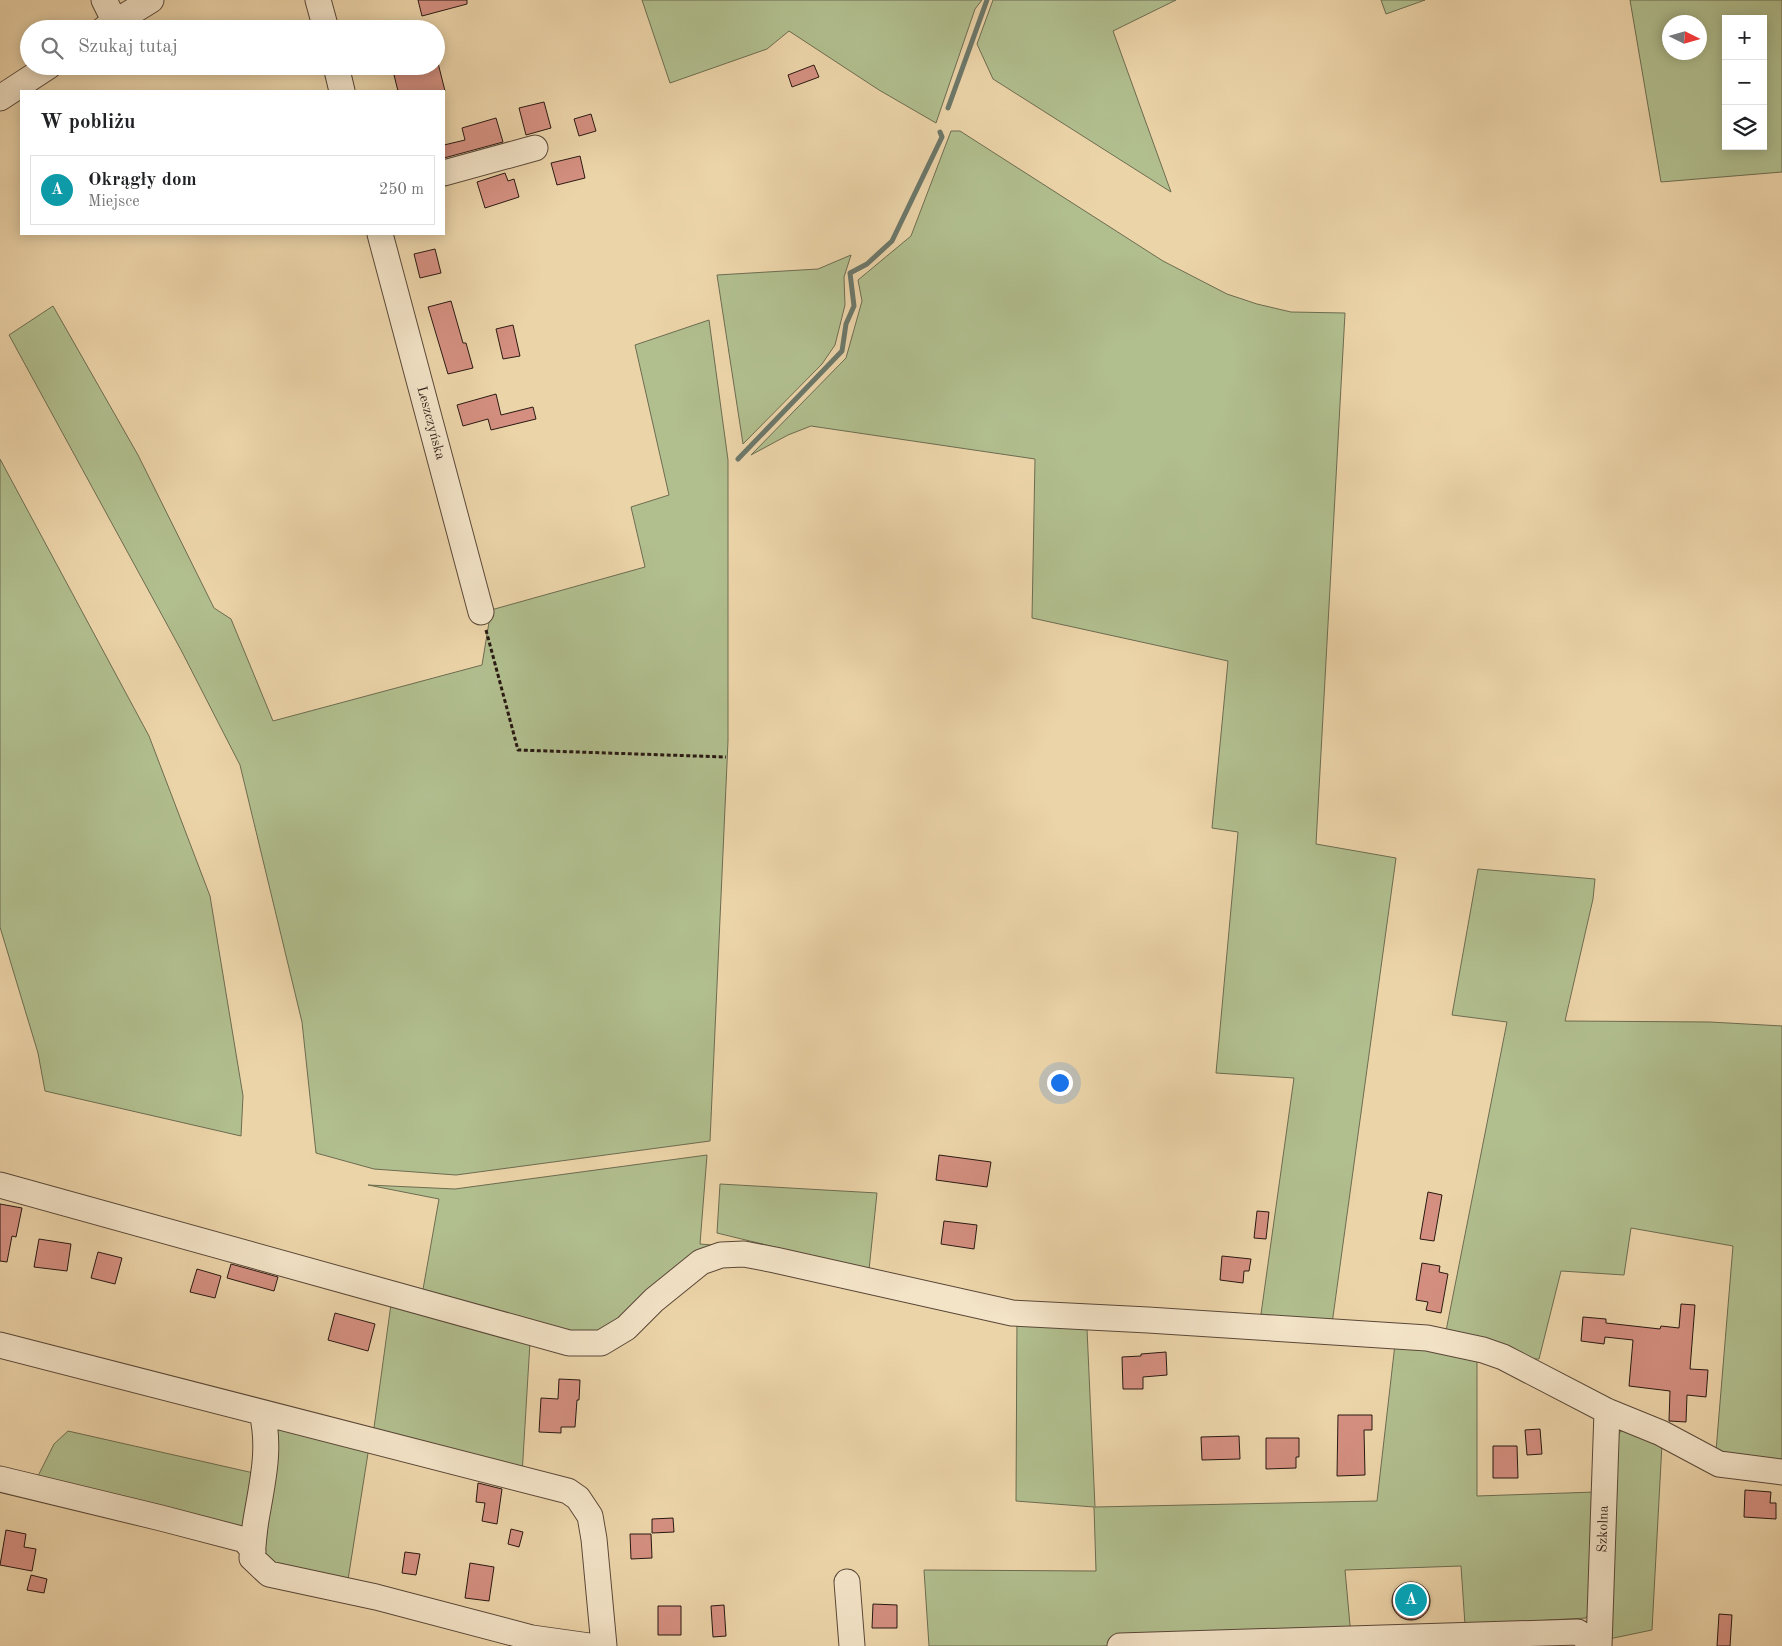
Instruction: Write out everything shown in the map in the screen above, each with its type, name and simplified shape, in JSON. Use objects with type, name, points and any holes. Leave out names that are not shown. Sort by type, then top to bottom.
[{"type":"street","points":[[108,17],[152,0]]},
{"type":"street","points":[[318,0],[324,20]]},
{"type":"street","points":[[0,98],[34,75]]},
{"type":"street","points":[[338,75],[342,90]]},
{"type":"street","points":[[445,173],[535,148]]},
{"type":"street","name":"Leszczyńska","points":[[380,235],[481,612]]},
{"type":"street","points":[[0,1185],[569,1343],[601,1343],[626,1328],[654,1300],[701,1262],[721,1255],[744,1254],[1012,1313],[1427,1338],[1483,1350],[1503,1357],[1607,1411],[1661,1433],[1719,1464],[1782,1472]]},
{"type":"street","points":[[0,1345],[568,1491],[578,1498],[590,1516],[594,1539],[604,1646]]},
{"type":"street","name":"Szkolna","points":[[1591,1641],[1600,1614],[1607,1411]]},
{"type":"street","points":[[262,1413],[266,1428],[266,1462],[252,1558],[269,1574],[376,1597],[532,1638],[589,1646]]},
{"type":"street","points":[[0,1479],[152,1515],[245,1540],[253,1551]]},
{"type":"street","points":[[847,1582],[852,1646]]},
{"type":"street","points":[[1120,1646],[1591,1641]]},
{"type":"path","points":[[481,612],[518,750],[726,757]]},
{"type":"green space","points":[[642,0],[982,0],[975,9],[936,123],[879,90],[789,31],[767,49],[670,83]]},
{"type":"green space","points":[[993,0],[1176,0],[1113,31],[1171,192],[993,79],[977,44]]},
{"type":"green space","points":[[1381,0],[1425,0],[1386,14]]},
{"type":"green space","points":[[1630,0],[1782,0],[1782,172],[1661,182]]},
{"type":"green space","points":[[951,131],[960,131],[1163,261],[1227,294],[1257,304],[1291,312],[1345,313],[1316,844],[1396,858],[1332,1324],[1261,1314],[1294,1078],[1216,1073],[1238,832],[1212,828],[1228,661],[1032,618],[1035,459],[811,426],[788,435],[751,455],[846,358],[862,301],[858,280],[911,236]]},
{"type":"green space","points":[[851,255],[844,277],[845,305],[835,345],[822,364],[743,444],[717,275],[818,269]]},
{"type":"green space","points":[[53,306],[138,455],[214,608],[231,619],[273,721],[482,665],[491,610],[645,567],[631,507],[669,495],[635,345],[709,320],[728,460],[728,741],[710,1141],[456,1175],[374,1169],[316,1153],[302,1022],[240,765],[181,650],[9,335]]},
{"type":"green space","points":[[0,459],[149,736],[210,896],[243,1096],[241,1136],[45,1091],[38,1053],[0,927]]},
{"type":"green space","points":[[1478,869],[1595,879],[1593,899],[1565,1021],[1710,1022],[1782,1026],[1782,1460],[1716,1451],[1733,1246],[1631,1228],[1624,1275],[1561,1271],[1539,1359],[1524,1359],[1446,1331],[1507,1022],[1452,1015]]},
{"type":"green space","points":[[707,1155],[700,1244],[712,1245],[615,1329],[583,1337],[422,1295],[439,1199],[368,1185],[455,1189]]},
{"type":"green space","points":[[720,1184],[877,1193],[869,1270],[717,1233]]},
{"type":"green space","points":[[391,1304],[530,1342],[522,1475],[373,1435]]},
{"type":"green space","points":[[1017,1314],[1087,1329],[1095,1507],[1377,1501],[1395,1344],[1477,1360],[1477,1496],[1596,1492],[1595,1602],[1586,1618],[1465,1625],[1461,1566],[1345,1570],[1351,1636],[1100,1646],[929,1646],[924,1570],[1096,1571],[1094,1507],[1016,1501]]},
{"type":"green space","points":[[272,1420],[369,1447],[347,1586],[265,1563],[263,1519]]},
{"type":"green space","points":[[1632,1429],[1662,1444],[1652,1630],[1604,1640],[1613,1442],[1621,1431]]},
{"type":"green space","points":[[68,1431],[258,1474],[248,1536],[34,1484],[54,1444]]},
{"type":"building","points":[[418,0],[467,0],[467,4],[422,16]]},
{"type":"building","points":[[814,65],[819,77],[792,87],[788,75]]},
{"type":"building","points":[[394,75],[441,75],[445,90],[398,90]]},
{"type":"building","points":[[544,102],[551,128],[526,135],[519,108]]},
{"type":"building","points":[[591,114],[596,131],[579,136],[574,119]]},
{"type":"building","points":[[496,118],[503,142],[445,158],[445,145],[465,140],[462,128]]},
{"type":"building","points":[[580,156],[585,178],[557,185],[551,163]]},
{"type":"building","points":[[505,173],[508,181],[514,179],[519,197],[485,208],[477,182]]},
{"type":"building","points":[[435,249],[441,273],[420,278],[414,254]]},
{"type":"building","points":[[451,301],[463,343],[466,343],[473,368],[448,374],[428,307]]},
{"type":"building","points":[[513,325],[520,356],[503,359],[496,329]]},
{"type":"building","points":[[496,394],[501,415],[533,407],[536,419],[491,430],[488,419],[463,426],[457,405]]},
{"type":"building","points":[[939,1155],[991,1162],[987,1187],[936,1180]]},
{"type":"building","points":[[1428,1192],[1442,1195],[1434,1241],[1420,1239]]},
{"type":"building","points":[[0,1204],[22,1208],[16,1237],[12,1236],[7,1262],[0,1261]]},
{"type":"building","points":[[1257,1211],[1269,1212],[1266,1239],[1254,1238]]},
{"type":"building","points":[[944,1221],[977,1225],[974,1249],[941,1244]]},
{"type":"building","points":[[39,1239],[71,1244],[67,1271],[34,1267]]},
{"type":"building","points":[[98,1252],[122,1258],[115,1284],[91,1278]]},
{"type":"building","points":[[1222,1256],[1251,1259],[1249,1271],[1244,1271],[1243,1283],[1220,1280]]},
{"type":"building","points":[[1422,1263],[1440,1266],[1439,1272],[1448,1274],[1441,1313],[1426,1310],[1428,1302],[1416,1300]]},
{"type":"building","points":[[231,1264],[278,1277],[274,1291],[227,1278]]},
{"type":"building","points":[[197,1269],[221,1276],[215,1298],[190,1292]]},
{"type":"building","points":[[1681,1304],[1695,1305],[1690,1369],[1708,1370],[1706,1397],[1687,1395],[1686,1422],[1669,1421],[1670,1391],[1629,1386],[1633,1340],[1605,1337],[1604,1344],[1581,1341],[1583,1317],[1606,1319],[1606,1323],[1660,1329],[1661,1326],[1679,1328]]},
{"type":"building","points":[[335,1313],[375,1324],[368,1351],[328,1340]]},
{"type":"building","points":[[1166,1352],[1167,1375],[1143,1377],[1143,1389],[1123,1389],[1122,1357]]},
{"type":"building","points":[[559,1379],[580,1380],[575,1427],[561,1427],[561,1433],[539,1432],[541,1398],[558,1399]]},
{"type":"building","points":[[1338,1415],[1372,1415],[1372,1430],[1364,1430],[1365,1475],[1337,1476]]},
{"type":"building","points":[[1540,1429],[1542,1454],[1527,1455],[1525,1430]]},
{"type":"building","points":[[1239,1436],[1240,1459],[1202,1460],[1201,1437]]},
{"type":"building","points":[[1266,1438],[1299,1438],[1299,1457],[1296,1457],[1296,1468],[1266,1469]]},
{"type":"building","points":[[1493,1446],[1517,1446],[1518,1478],[1493,1478]]},
{"type":"building","points":[[478,1483],[502,1489],[497,1524],[482,1521],[485,1503],[476,1502]]},
{"type":"building","points":[[1745,1490],[1771,1492],[1770,1503],[1776,1503],[1776,1519],[1744,1517]]},
{"type":"building","points":[[673,1518],[674,1532],[652,1533],[652,1519]]},
{"type":"building","points":[[511,1529],[523,1532],[519,1547],[508,1544]]},
{"type":"building","points":[[6,1530],[26,1534],[24,1547],[36,1549],[32,1571],[0,1565]]},
{"type":"building","points":[[630,1534],[651,1534],[652,1558],[631,1559]]},
{"type":"building","points":[[405,1552],[420,1554],[416,1575],[402,1573]]},
{"type":"building","points":[[470,1563],[494,1567],[489,1601],[465,1598]]},
{"type":"building","points":[[31,1575],[47,1579],[44,1593],[27,1590]]},
{"type":"building","points":[[1411,1582],[1425,1587],[1430,1601],[1425,1615],[1411,1620],[1397,1615],[1392,1601],[1397,1587]]},
{"type":"building","points":[[873,1604],[897,1605],[897,1628],[872,1628]]},
{"type":"building","points":[[724,1605],[726,1636],[713,1637],[711,1606]]},
{"type":"building","points":[[658,1606],[681,1606],[681,1635],[658,1635]]},
{"type":"building","points":[[1719,1614],[1732,1615],[1730,1646],[1717,1646]]},
{"type":"waterway","points":[[948,108],[987,0]]},
{"type":"waterway","points":[[738,459],[842,351],[846,324],[854,306],[850,273],[867,264],[892,241],[942,137],[940,132]]},
{"type":"place","name":"Okrągły dom","points":[[1411,1600]]}]
